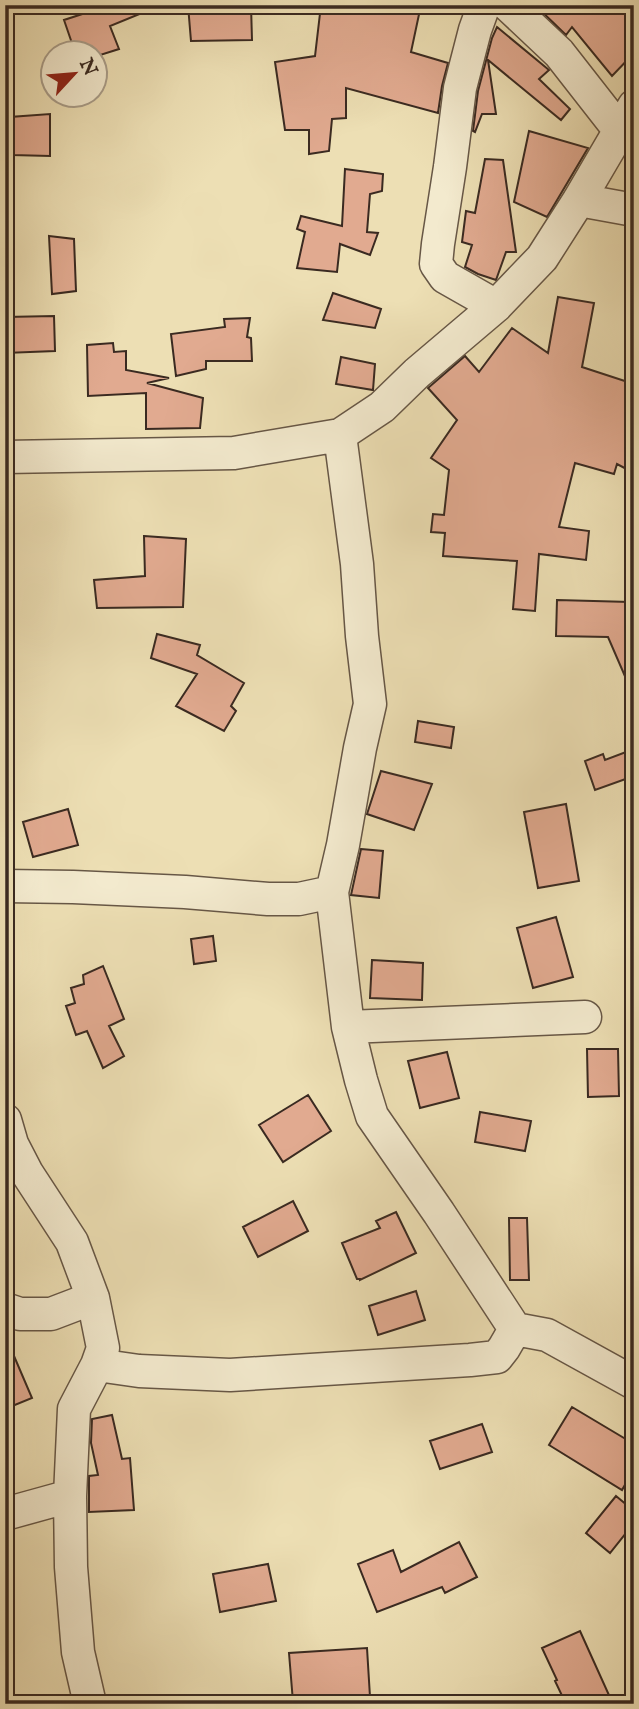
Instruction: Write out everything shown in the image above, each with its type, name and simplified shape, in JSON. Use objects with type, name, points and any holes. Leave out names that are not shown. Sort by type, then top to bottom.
[{"type":"street","points":[[484,5],[460,88],[436,264],[445,277],[496,306]]},
{"type":"street","points":[[5,457],[234,453],[340,435],[382,407],[416,373],[496,306],[542,258],[627,118],[508,5]]},
{"type":"street","points":[[579,200],[634,210]]},
{"type":"street","points":[[340,435],[356,552],[370,704],[343,845],[331,892],[348,1027],[372,1115],[515,1329],[547,1335],[634,1382]]},
{"type":"street","points":[[5,886],[157,891],[268,899],[299,899],[331,892]]},
{"type":"street","points":[[348,1027],[585,1017]]},
{"type":"street","points":[[5,1120],[12,1144],[27,1173],[72,1242],[93,1298],[103,1348],[74,1409],[70,1496],[71,1567],[78,1652],[90,1704]]},
{"type":"street","points":[[5,1309],[20,1314],[51,1314],[93,1298]]},
{"type":"street","points":[[97,1365],[139,1371],[230,1375],[470,1360],[497,1357],[515,1329]]},
{"type":"street","points":[[5,1514],[70,1496]]},
{"type":"building","points":[[110,5],[159,6],[110,26],[119,49],[108,53],[108,38],[70,38],[64,20]]},
{"type":"building","points":[[188,5],[251,5],[252,40],[191,41]]},
{"type":"building","points":[[321,5],[421,5],[411,52],[448,63],[438,113],[346,88],[346,118],[332,119],[329,151],[309,154],[309,130],[285,130],[275,62],[315,56]]},
{"type":"building","points":[[535,5],[616,5],[634,19],[634,53],[612,76],[572,27],[566,35]]},
{"type":"building","points":[[497,27],[549,70],[539,79],[570,109],[561,120],[488,60],[496,114],[482,114],[475,132],[473,131],[478,91]]},
{"type":"building","points":[[50,114],[50,156],[12,155],[10,117]]},
{"type":"building","points":[[529,131],[588,148],[547,217],[514,202]]},
{"type":"building","points":[[485,159],[503,160],[516,252],[506,252],[496,280],[465,267],[472,245],[462,242],[466,211],[475,213]]},
{"type":"building","points":[[345,169],[383,174],[382,191],[370,194],[367,232],[378,233],[370,255],[340,244],[337,272],[297,268],[305,232],[297,229],[301,216],[342,226]]},
{"type":"building","points":[[49,236],[74,239],[76,291],[52,294]]},
{"type":"building","points":[[333,293],[381,309],[375,328],[323,320]]},
{"type":"building","points":[[558,297],[594,303],[582,367],[634,384],[634,473],[617,464],[614,474],[575,463],[559,527],[589,531],[586,560],[539,554],[535,611],[513,609],[517,561],[443,556],[445,533],[431,532],[433,514],[444,515],[449,470],[431,458],[457,420],[428,388],[465,356],[479,372],[512,328],[548,353]]},
{"type":"building","points":[[54,316],[55,351],[5,353],[5,317]]},
{"type":"building","points":[[250,318],[247,337],[251,338],[252,361],[206,361],[206,369],[176,376],[171,334],[225,327],[224,319]]},
{"type":"building","points":[[113,343],[114,352],[126,351],[126,370],[169,378],[147,383],[203,398],[200,428],[146,429],[146,393],[88,396],[87,345]]},
{"type":"building","points":[[341,357],[375,364],[373,390],[336,384]]},
{"type":"building","points":[[144,536],[186,539],[183,607],[97,608],[94,580],[145,576]]},
{"type":"building","points":[[557,600],[630,602],[628,641],[634,638],[634,697],[608,637],[556,636]]},
{"type":"building","points":[[157,634],[200,645],[197,655],[244,683],[231,706],[236,711],[224,731],[176,706],[197,674],[151,658]]},
{"type":"building","points":[[418,721],[454,727],[451,748],[415,742]]},
{"type":"building","points":[[634,749],[634,776],[595,790],[585,761],[603,754],[605,760]]},
{"type":"building","points":[[381,771],[432,784],[414,830],[367,814]]},
{"type":"building","points":[[566,804],[579,881],[538,888],[524,812]]},
{"type":"building","points":[[68,809],[78,845],[33,857],[23,822]]},
{"type":"building","points":[[361,849],[383,851],[379,898],[351,895]]},
{"type":"building","points":[[556,917],[573,977],[533,988],[517,928]]},
{"type":"building","points":[[213,936],[216,961],[194,964],[191,939]]},
{"type":"building","points":[[372,960],[423,963],[422,1000],[370,998]]},
{"type":"building","points":[[103,966],[124,1019],[109,1026],[124,1056],[103,1068],[87,1031],[76,1035],[66,1006],[75,1003],[71,988],[84,984],[83,975]]},
{"type":"building","points":[[587,1049],[618,1049],[619,1096],[588,1097]]},
{"type":"building","points":[[447,1052],[459,1098],[420,1108],[408,1061]]},
{"type":"building","points":[[308,1095],[331,1131],[283,1162],[259,1125]]},
{"type":"building","points":[[480,1112],[531,1121],[525,1151],[475,1142]]},
{"type":"building","points":[[293,1201],[308,1231],[258,1257],[243,1227]]},
{"type":"building","points":[[396,1212],[416,1253],[360,1280],[357,1279],[342,1243],[380,1228],[376,1221]]},
{"type":"building","points":[[509,1218],[527,1218],[529,1280],[510,1280]]},
{"type":"building","points":[[416,1291],[425,1320],[378,1335],[369,1306]]},
{"type":"building","points":[[5,1335],[32,1398],[5,1409]]},
{"type":"building","points":[[572,1407],[634,1444],[634,1469],[622,1490],[549,1445]]},
{"type":"building","points":[[112,1415],[122,1459],[130,1458],[134,1510],[89,1512],[89,1476],[98,1475],[91,1443],[92,1419]]},
{"type":"building","points":[[482,1424],[492,1452],[440,1469],[430,1441]]},
{"type":"building","points":[[616,1496],[634,1511],[634,1523],[610,1553],[586,1533]]},
{"type":"building","points":[[459,1542],[477,1577],[445,1593],[442,1587],[377,1612],[358,1564],[393,1550],[401,1572]]},
{"type":"building","points":[[268,1564],[276,1601],[220,1612],[213,1574]]},
{"type":"building","points":[[580,1631],[613,1704],[566,1704],[555,1681],[557,1680],[542,1648]]},
{"type":"building","points":[[367,1648],[370,1697],[293,1702],[289,1653]]}]
